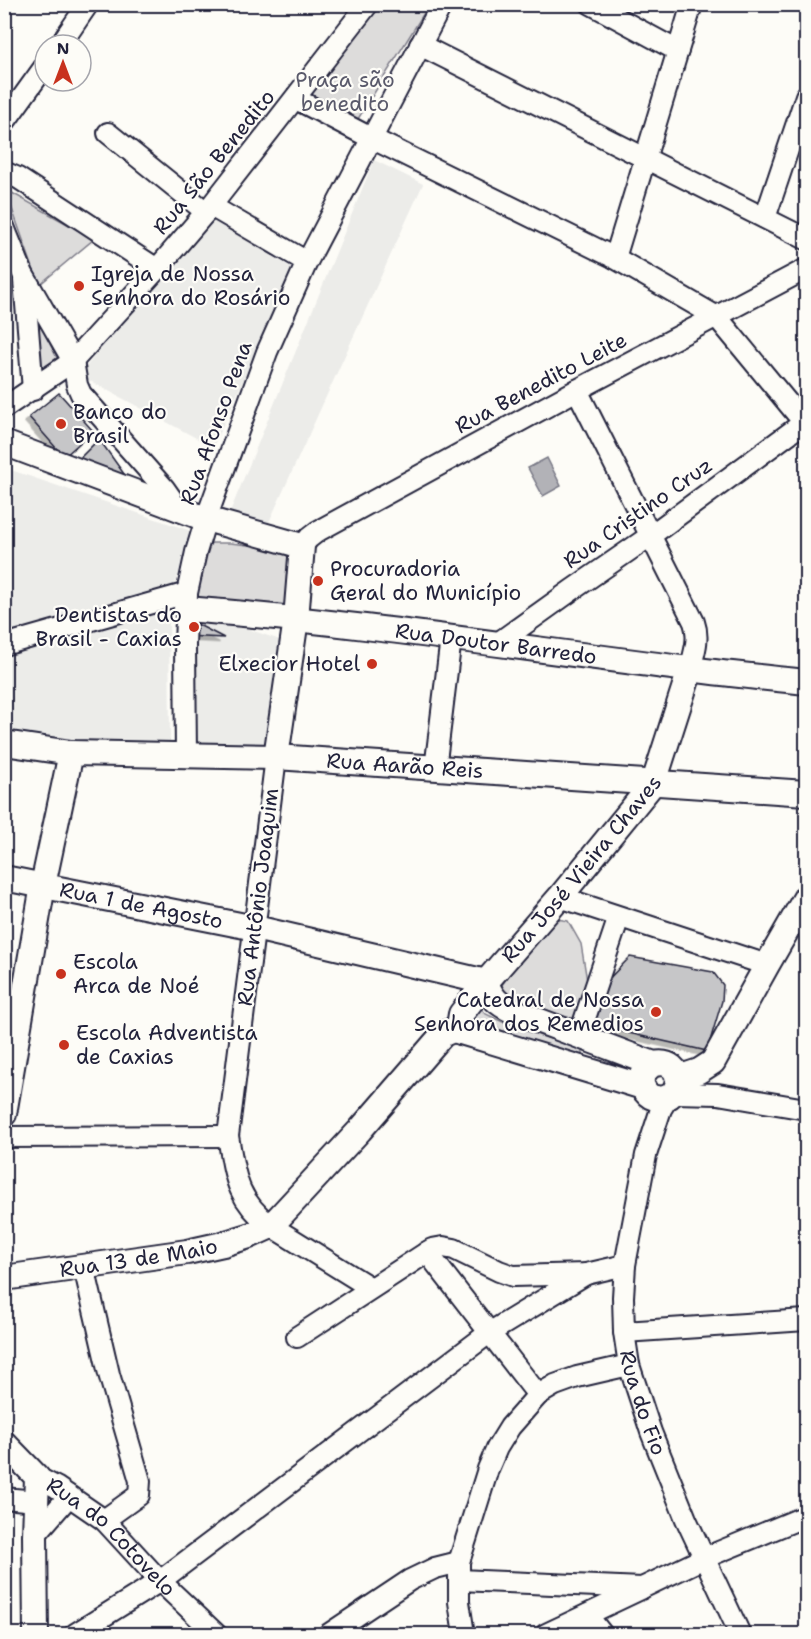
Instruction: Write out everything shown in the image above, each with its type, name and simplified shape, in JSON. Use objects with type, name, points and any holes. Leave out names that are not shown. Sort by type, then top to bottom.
[{"type":"main road","points":[[4,443],[206,519],[302,546]]},
{"type":"main road","name":"Rua Antônio Joaquim","points":[[276,757],[296,619],[302,546]]},
{"type":"main road","name":"Rua Doutor Barredo","points":[[187,601],[296,619],[498,643],[690,670],[807,682]]},
{"type":"main road","name":"Rua José Vieira Chaves","points":[[461,1032],[459,1026],[461,1014],[654,782],[690,670]]},
{"type":"main road","name":"Rua Aarão Reis","points":[[4,743],[71,753],[276,757],[807,793]]},
{"type":"main road","points":[[4,1114],[44,885],[71,753]]},
{"type":"main road","name":"Rua 1 de Agosto","points":[[4,878],[255,928],[486,982]]},
{"type":"main road","points":[[271,1226],[360,1130],[443,1034],[453,1030],[665,1088],[699,1071],[713,1062],[766,965],[807,897]]},
{"type":"main road","points":[[486,982],[498,1004],[654,1064],[659,1062],[670,1065],[675,1069],[665,1088]]},
{"type":"main road","name":"Rua 13 de Maio","points":[[4,1278],[187,1252],[249,1236],[271,1226]]},
{"type":"main road","name":"Rua do Cotovelo","points":[[4,1443],[37,1489]]},
{"type":"main road","points":[[36,1635],[37,1489]]},
{"type":"street","points":[[68,33],[88,4]]},
{"type":"street","name":"Rua São Benedito","points":[[4,408],[73,361],[157,269],[209,209],[368,4]]},
{"type":"street","name":"Rua Afonso Pena","points":[[186,755],[187,601],[195,552],[206,519],[267,352],[307,262],[442,4]]},
{"type":"street","points":[[591,4],[678,51]]},
{"type":"street","points":[[615,258],[692,4]]},
{"type":"street","points":[[420,45],[807,239]]},
{"type":"street","points":[[4,123],[33,83]]},
{"type":"street","points":[[765,218],[807,96]]},
{"type":"street","points":[[296,99],[615,258],[717,317],[806,423]]},
{"type":"street","points":[[108,133],[209,209],[307,262]]},
{"type":"street","points":[[4,172],[18,178],[157,269]]},
{"type":"street","points":[[7,239],[23,274],[73,361],[81,394],[164,488],[171,498],[169,506]]},
{"type":"street","name":"Rua Benedito Leite","points":[[302,546],[318,531],[577,390],[807,269]]},
{"type":"street","points":[[23,274],[33,390]]},
{"type":"street","points":[[577,390],[697,630],[698,640],[690,670]]},
{"type":"street","name":"Rua Cristino Cruz","points":[[498,643],[806,423]]},
{"type":"street","points":[[4,645],[187,601]]},
{"type":"street","points":[[435,769],[451,638]]},
{"type":"street","name":"Rua Antônio Joaquim","points":[[276,757],[228,1136],[237,1181],[246,1201],[256,1215],[371,1288]]},
{"type":"street","points":[[560,897],[766,965]]},
{"type":"street","points":[[579,1036],[619,917]]},
{"type":"street","points":[[665,1088],[718,1094],[807,1109]]},
{"type":"street","name":"Rua do Fio","points":[[665,1088],[648,1118],[646,1155],[625,1265],[624,1332],[629,1365],[651,1432],[686,1519],[740,1635]]},
{"type":"street","points":[[4,1137],[228,1136]]},
{"type":"street","points":[[297,1336],[432,1249],[443,1247],[454,1249],[513,1276],[586,1274],[625,1265]]},
{"type":"street","points":[[427,1252],[538,1395]]},
{"type":"street","points":[[84,1267],[109,1374],[140,1481],[139,1495],[104,1520]]},
{"type":"street","points":[[75,1635],[160,1581],[489,1333],[586,1274]]},
{"type":"street","points":[[624,1332],[807,1320]]},
{"type":"street","points":[[464,1635],[459,1602],[459,1571],[488,1469],[497,1448],[510,1427],[538,1395],[555,1385],[577,1377],[629,1365]]},
{"type":"street","points":[[4,1498],[37,1489]]},
{"type":"street","name":"Rua do Cotovelo","points":[[37,1489],[69,1496],[104,1520],[160,1581],[216,1635]]},
{"type":"street","points":[[35,1535],[69,1496]]},
{"type":"street","points":[[546,1635],[704,1558],[807,1516]]},
{"type":"street","points":[[329,1635],[410,1580],[435,1568],[642,1588]]},
{"type":"street","points":[[587,1615],[602,1635]]},
{"type":"shaded area","points":[[374,160],[423,184],[269,522],[230,512]]},
{"type":"shaded area","points":[[210,219],[294,269],[213,447],[79,375]]},
{"type":"shaded area","points":[[547,458],[561,486],[543,496],[528,468]]},
{"type":"shaded area","points":[[5,468],[191,531],[173,592],[5,635]]},
{"type":"shaded area","points":[[169,605],[170,748],[5,736],[4,654]]},
{"type":"shaded area","points":[[201,613],[289,643],[277,763],[183,759]]},
{"type":"green space","name":"Praça são benedito","points":[[379,5],[429,5],[353,127],[306,102]]},
{"type":"green space","points":[[5,189],[94,239],[39,285]]},
{"type":"green space","points":[[29,302],[57,358],[30,377]]},
{"type":"green space","points":[[212,543],[283,549],[289,559],[285,615],[194,602],[205,546]]},
{"type":"green space","points":[[552,918],[568,921],[581,944],[587,981],[574,1018],[536,1013],[497,992]]},
{"type":"green space","points":[[476,1002],[486,1014],[507,1024],[582,1048],[582,1064],[463,1028]]},
{"type":"building","name":"Banco do Brasil","points":[[59,393],[93,431],[64,457],[29,417]]},
{"type":"building","points":[[99,439],[119,467],[132,485],[75,463]]},
{"type":"building","name":"Dentistas do Brasil - Caxias","points":[[185,618],[224,638],[185,636]]},
{"type":"building","name":"Catedral de Nossa Senhora dos Remedios","points":[[630,957],[713,972],[723,985],[722,1001],[707,1051],[589,1024],[602,986]]},
{"type":"place","name":"Igreja de Nossa Senhora do Rosário","points":[[79,286]]},
{"type":"place","name":"Banco do Brasil","points":[[61,424]]},
{"type":"place","name":"Procuradoria Geral do Município","points":[[318,581]]},
{"type":"place","name":"Dentistas do Brasil - Caxias","points":[[194,627]]},
{"type":"place","name":"Elxecior Hotel","points":[[372,664]]},
{"type":"place","name":"Escola Arca de Noé","points":[[61,974]]},
{"type":"place","name":"Catedral de Nossa Senhora dos Remedios","points":[[656,1012]]},
{"type":"place","name":"Escola Adventista de Caxias","points":[[64,1045]]}]
